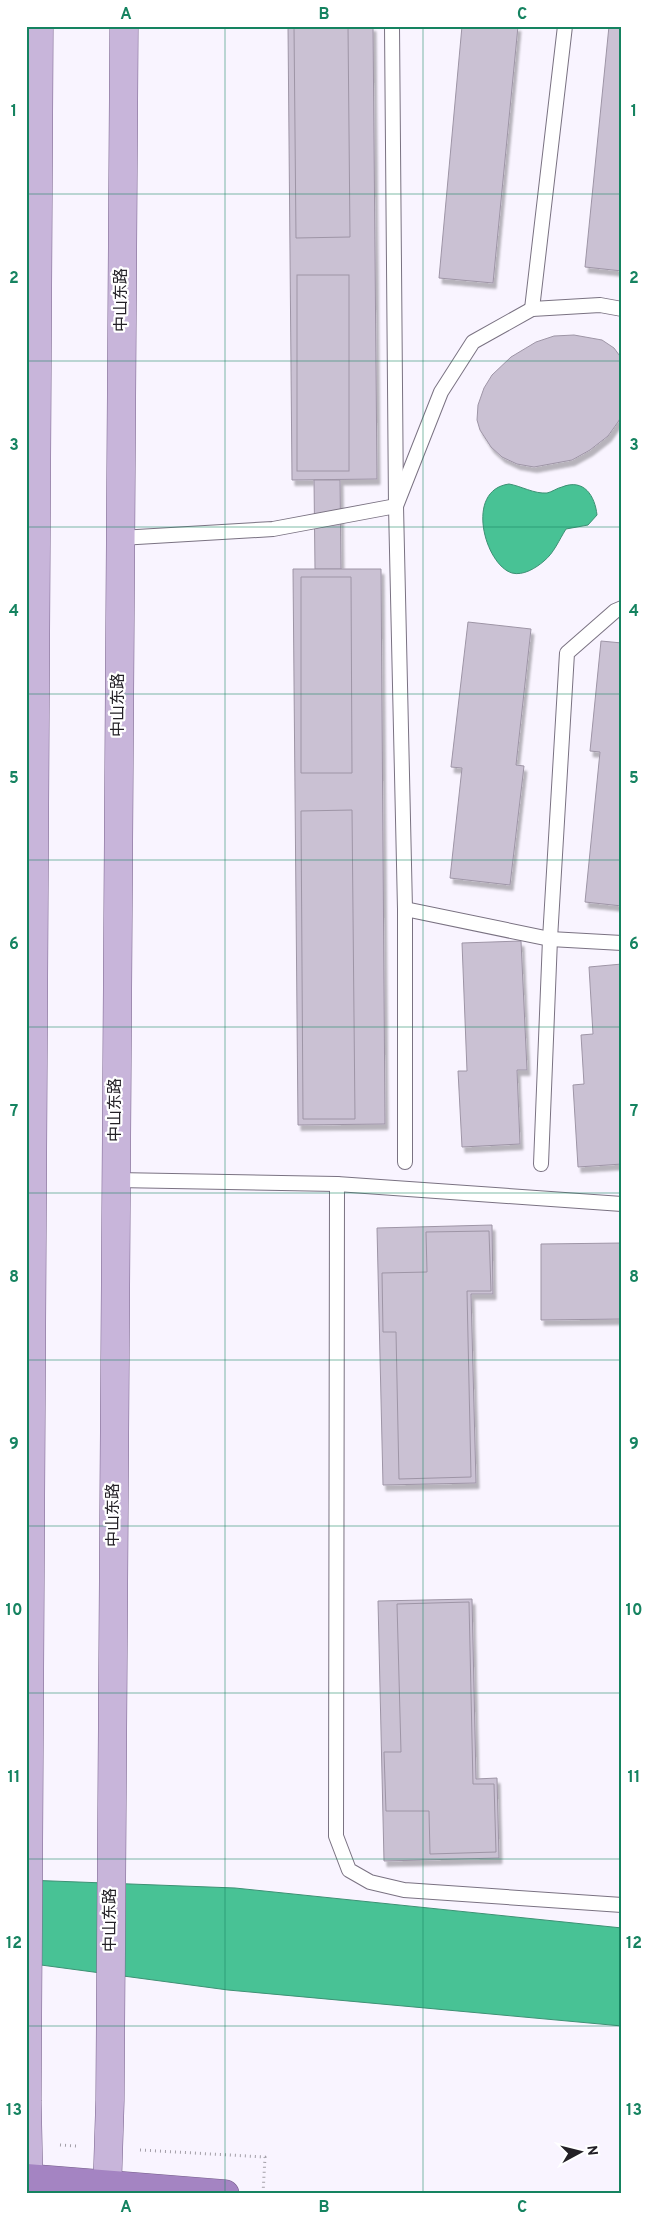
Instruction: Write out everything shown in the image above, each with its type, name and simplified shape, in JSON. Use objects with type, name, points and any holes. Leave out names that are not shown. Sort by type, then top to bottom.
[{"type":"highway","points":[[28,2183],[107,2189],[225,2194]]},
{"type":"main road","points":[[28,2183],[39,26]]},
{"type":"main road","name":"中山东路","points":[[107,2189],[110,2100],[124,26]]},
{"type":"lane","points":[[392,26],[396,506],[405,909],[405,1162]]},
{"type":"lane","points":[[532,309],[565,26]]},
{"type":"lane","points":[[396,506],[441,392],[473,342],[532,309],[600,305],[622,309]]},
{"type":"lane","points":[[120,538],[273,529],[396,506]]},
{"type":"lane","points":[[541,1164],[550,939],[567,654],[615,610],[622,608]]},
{"type":"lane","points":[[405,909],[550,939],[622,943]]},
{"type":"lane","points":[[116,1180],[337,1184],[622,1204]]},
{"type":"lane","points":[[337,1184],[336,1836],[349,1870],[370,1882],[404,1890],[622,1905]]},
{"type":"path","points":[[28,2143],[265,2157],[263,2194]]},
{"type":"shaded area","points":[[509,484],[542,493],[570,485],[582,487],[591,495],[597,515],[588,525],[566,529],[551,554],[537,566],[529,571],[512,573],[502,567],[494,557],[487,543],[483,528],[483,513],[487,499],[495,489]]},
{"type":"shaded area","points":[[26,1880],[235,1888],[622,1928],[622,2026],[228,1990],[26,1963]]},
{"type":"building","points":[[288,26],[373,26],[377,479],[292,480]]},
{"type":"building","points":[[294,26],[348,26],[350,237],[296,238]]},
{"type":"building","points":[[462,26],[518,26],[493,283],[439,278]]},
{"type":"building","points":[[609,26],[622,26],[622,271],[585,267]]},
{"type":"building","points":[[297,275],[349,275],[349,471],[297,471]]},
{"type":"building","points":[[574,335],[602,340],[614,348],[622,359],[622,415],[618,422],[608,436],[590,450],[572,460],[534,467],[517,464],[502,457],[491,447],[480,430],[477,420],[478,405],[484,388],[492,375],[511,357],[536,342],[554,336]]},
{"type":"building","points":[[314,480],[340,480],[341,569],[315,569]]},
{"type":"building","points":[[293,569],[381,569],[385,1124],[298,1125]]},
{"type":"building","points":[[301,577],[351,577],[352,773],[301,773]]},
{"type":"building","points":[[468,622],[531,629],[516,765],[524,766],[510,885],[450,878],[462,768],[451,767]]},
{"type":"building","points":[[601,641],[622,643],[622,906],[585,902],[600,752],[590,751]]},
{"type":"building","points":[[352,810],[355,1119],[303,1119],[301,811]]},
{"type":"building","points":[[521,941],[527,1070],[517,1070],[520,1144],[462,1147],[458,1071],[467,1071],[462,943]]},
{"type":"building","points":[[622,964],[622,1164],[578,1167],[573,1085],[584,1084],[581,1035],[593,1034],[589,967]]},
{"type":"building","points":[[492,1225],[493,1294],[471,1294],[476,1483],[383,1485],[377,1228]]},
{"type":"building","points":[[489,1231],[491,1291],[467,1291],[471,1477],[399,1479],[396,1332],[383,1332],[382,1273],[427,1272],[426,1232]]},
{"type":"building","points":[[622,1243],[622,1319],[541,1320],[541,1244]]},
{"type":"building","points":[[472,1599],[476,1779],[497,1778],[499,1858],[384,1861],[378,1601]]},
{"type":"building","points":[[469,1602],[473,1784],[494,1784],[496,1852],[430,1854],[429,1811],[386,1811],[384,1752],[401,1752],[397,1604]]}]
